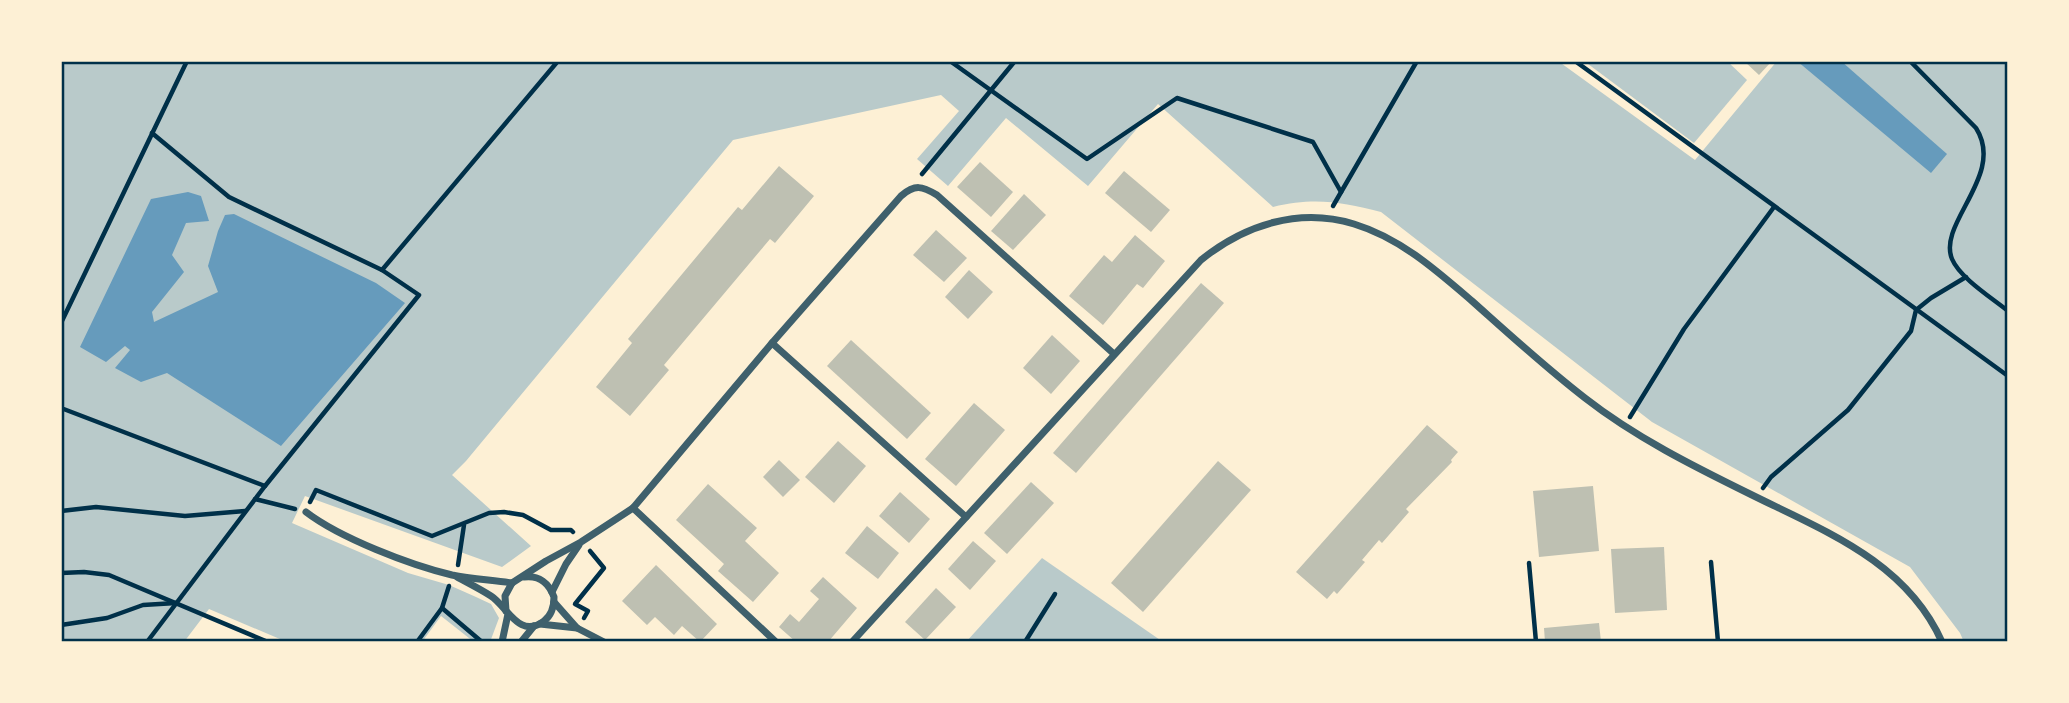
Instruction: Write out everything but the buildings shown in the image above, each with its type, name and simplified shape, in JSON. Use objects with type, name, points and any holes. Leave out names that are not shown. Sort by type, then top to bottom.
[{"type":"street","points":[[502,642],[507,612],[505,596],[512,583],[633,508],[772,343],[901,196],[912,187],[924,187],[937,195],[1114,354]]},
{"type":"street","points":[[852,642],[1189,272],[1225,242],[1249,230],[1296,217],[1327,218],[1375,231],[1422,259],[1573,389],[1625,426],[1836,536],[1880,564],[1915,596],[1942,642]]},
{"type":"street","points":[[772,343],[966,517]]},
{"type":"street","points":[[633,508],[776,642]]},
{"type":"street","points":[[306,512],[326,527],[413,562],[453,575],[512,583]]},
{"type":"street","points":[[552,592],[581,542]]},
{"type":"street","points":[[453,575],[492,596],[519,624],[578,628]]},
{"type":"street","points":[[520,578],[527,576],[542,580],[552,592],[554,601],[550,615],[536,625],[521,642]]},
{"type":"street","points":[[554,601],[578,628],[604,642]]},
{"type":"path","points":[[61,323],[187,61]]},
{"type":"path","points":[[383,270],[558,61]]},
{"type":"path","points":[[950,61],[1087,159],[1177,98],[1313,142],[1341,192]]},
{"type":"path","points":[[912,187],[1015,61]]},
{"type":"path","points":[[1327,218],[1417,61]]},
{"type":"path","points":[[1575,61],[2008,376]]},
{"type":"path","points":[[1910,61],[1983,138],[1985,156],[1976,184],[1948,244],[1952,259],[1966,277],[2008,310]]},
{"type":"path","points":[[147,642],[265,486],[419,295],[383,270],[229,197],[152,133]]},
{"type":"path","points":[[1625,426],[1684,329],[1774,207]]},
{"type":"path","points":[[1757,497],[1771,477],[1848,410],[1911,331],[1916,310],[1966,277]]},
{"type":"path","points":[[61,408],[265,486]]},
{"type":"path","points":[[255,499],[306,512],[316,490],[432,536],[489,513],[523,514],[551,530],[571,530],[604,568],[575,604],[588,611],[578,628]]},
{"type":"path","points":[[61,511],[96,507],[185,516],[246,511]]},
{"type":"path","points":[[417,642],[442,608],[458,564],[464,524]]},
{"type":"path","points":[[1711,562],[1718,642]]},
{"type":"path","points":[[1529,563],[1536,642]]},
{"type":"path","points":[[61,573],[109,575],[268,642]]},
{"type":"path","points":[[1025,642],[1055,594]]},
{"type":"path","points":[[61,625],[107,618],[143,605],[176,603]]},
{"type":"path","points":[[442,608],[482,642]]},
{"type":"shaded area","points":[[61,61],[1558,61],[1695,160],[1777,61],[2008,61],[2008,642],[1964,642],[1910,567],[1652,422],[1381,212],[1328,202],[1302,202],[1273,207],[1158,104],[1088,186],[1006,118],[948,186],[917,159],[959,111],[941,95],[733,140],[452,475],[531,546],[502,567],[305,496],[292,523],[408,573],[449,585],[491,604],[499,618],[490,642],[474,642],[441,616],[422,642],[287,642],[209,609],[184,642],[61,642]]},
{"type":"shaded area","points":[[1584,61],[1727,61],[1747,80],[1694,143]]},
{"type":"shaded area","points":[[1042,558],[1163,642],[966,642]]},
{"type":"water","points":[[1797,61],[1841,61],[1947,154],[1931,173]]},
{"type":"water","points":[[188,192],[201,196],[209,221],[186,223],[172,255],[184,272],[152,312],[154,322],[218,292],[208,266],[225,215],[234,214],[376,283],[405,303],[281,446],[167,373],[141,382],[115,368],[130,350],[125,346],[106,362],[80,347],[151,199]]}]
